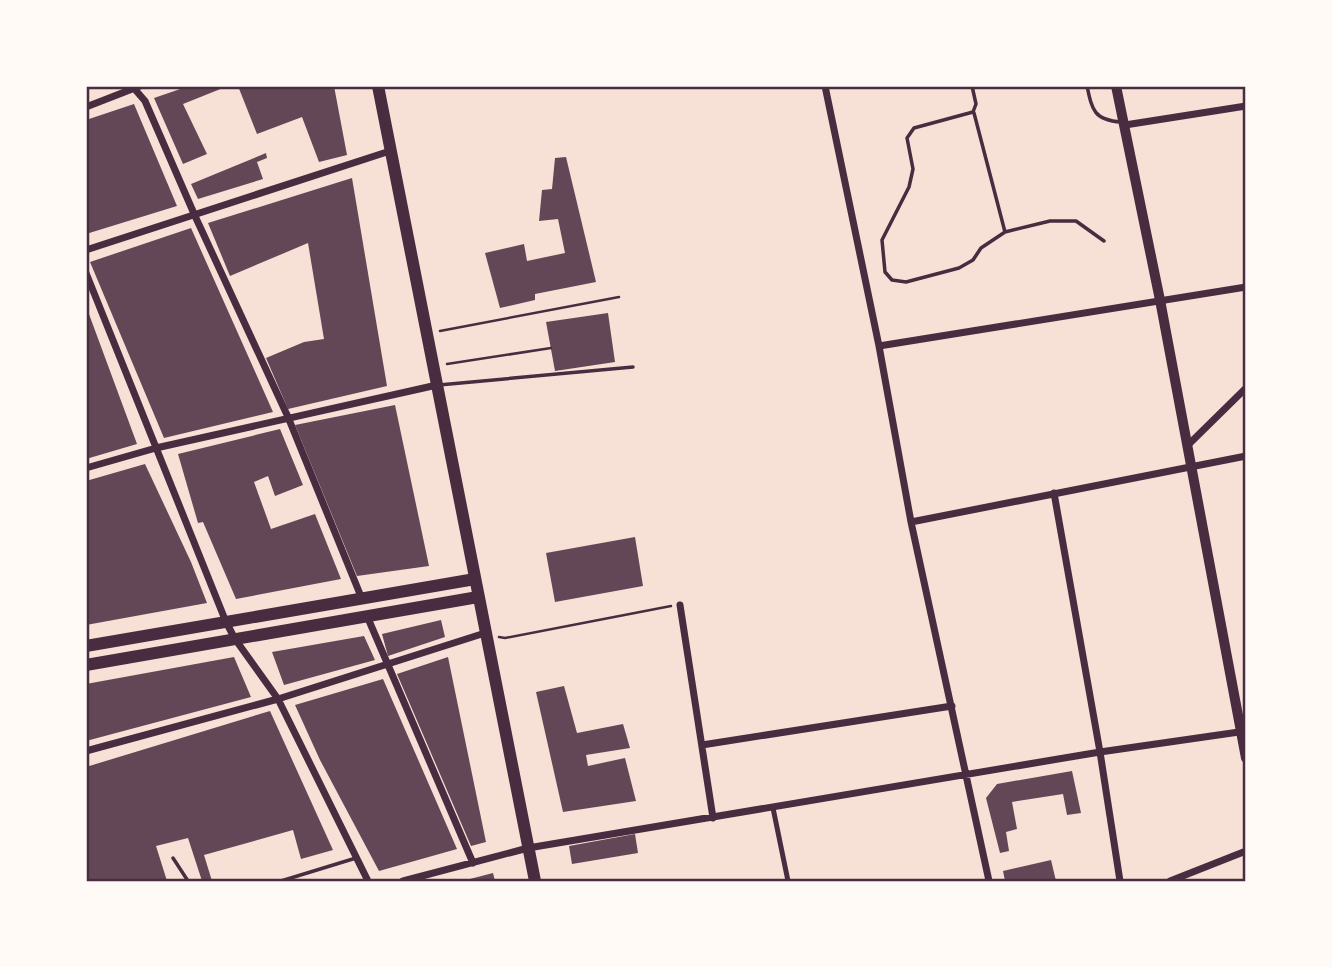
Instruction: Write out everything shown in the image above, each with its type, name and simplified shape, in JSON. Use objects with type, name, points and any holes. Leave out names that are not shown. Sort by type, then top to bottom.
[{"type":"main road","points":[[377,86],[535,881]]},
{"type":"main road","points":[[86,646],[475,579]]},
{"type":"main road","points":[[86,665],[478,597]]},
{"type":"street","points":[[825,86],[911,522],[989,881]]},
{"type":"street","points":[[1116,86],[1244,732],[1246,758]]},
{"type":"street","points":[[86,107],[135,87],[145,101],[288,417],[362,599]]},
{"type":"street","points":[[1124,124],[1246,106]]},
{"type":"street","points":[[86,250],[390,152]]},
{"type":"street","points":[[86,273],[226,622],[278,699],[368,881]]},
{"type":"street","points":[[878,346],[1246,287]]},
{"type":"street","points":[[86,468],[156,448],[437,385]]},
{"type":"street","points":[[1187,446],[1246,388]]},
{"type":"street","points":[[911,522],[1246,456]]},
{"type":"street","points":[[1054,493],[1100,752],[1119,881]]},
{"type":"street","points":[[680,605],[713,818]]},
{"type":"street","points":[[367,616],[473,863]]},
{"type":"street","points":[[86,751],[278,699],[485,633]]},
{"type":"street","points":[[702,745],[952,706]]},
{"type":"street","points":[[403,881],[528,848],[1100,752],[1244,732]]},
{"type":"street","points":[[773,808],[789,881]]},
{"type":"street","points":[[1170,881],[1246,851]]},
{"type":"lane","points":[[972,86],[976,104],[974,112],[1005,232]]},
{"type":"lane","points":[[1087,86],[1091,105],[1099,117],[1124,124]]},
{"type":"lane","points":[[974,112],[914,128],[909,132],[907,138],[913,169],[909,187],[882,240],[885,272],[892,280],[906,282],[959,268],[973,260],[981,248],[1005,232],[1050,221],[1076,221],[1104,241]]},
{"type":"lane","points":[[437,385],[633,367]]},
{"type":"lane","points":[[173,858],[188,881]]},
{"type":"lane","points":[[281,881],[356,858]]},
{"type":"path","points":[[426,333],[619,297]]},
{"type":"path","points":[[433,366],[551,348]]},
{"type":"path","points":[[485,633],[505,638],[680,605]]},
{"type":"building","points":[[189,86],[228,86],[183,104],[207,154],[183,164],[154,98]]},
{"type":"building","points":[[238,86],[334,86],[347,155],[319,162],[302,117],[257,134]]},
{"type":"building","points":[[134,104],[177,206],[86,234],[86,120]]},
{"type":"building","points":[[266,153],[267,158],[257,162],[263,179],[198,199],[191,184]]},
{"type":"building","points":[[566,157],[596,282],[535,294],[535,300],[500,308],[485,253],[524,244],[527,261],[565,253],[558,219],[539,221],[542,190],[552,189],[555,158]]},
{"type":"building","points":[[352,178],[387,386],[288,409],[266,358],[304,342],[324,339],[308,243],[230,276],[208,223]]},
{"type":"building","points":[[191,228],[273,412],[164,438],[90,262]]},
{"type":"building","points":[[86,306],[137,444],[86,459]]},
{"type":"building","points":[[608,313],[615,362],[555,371],[546,322]]},
{"type":"building","points":[[395,405],[429,566],[357,576],[295,425]]},
{"type":"building","points":[[280,429],[303,485],[275,496],[268,476],[254,482],[271,529],[315,514],[341,579],[236,599],[203,522],[198,523],[178,454]]},
{"type":"building","points":[[145,464],[207,603],[86,625],[86,481]]},
{"type":"building","points":[[635,537],[643,586],[555,602],[546,553]]},
{"type":"building","points":[[441,620],[445,637],[388,656],[382,634]]},
{"type":"building","points":[[364,636],[375,660],[284,685],[272,652]]},
{"type":"building","points":[[234,657],[251,697],[86,741],[86,684]]},
{"type":"building","points":[[448,657],[486,842],[471,846],[397,674]]},
{"type":"building","points":[[383,679],[457,849],[379,871],[320,760],[295,705]]},
{"type":"building","points":[[564,686],[577,733],[623,724],[630,748],[586,755],[588,766],[625,758],[636,801],[563,812],[536,692]]},
{"type":"building","points":[[270,711],[333,850],[301,859],[293,830],[204,855],[212,881],[202,881],[188,838],[156,846],[167,881],[86,881],[86,767]]},
{"type":"building","points":[[1072,771],[1081,813],[1067,815],[1063,794],[1012,802],[1017,829],[1006,832],[1009,851],[1000,853],[986,798],[997,784]]},
{"type":"building","points":[[635,834],[638,853],[572,864],[569,846]]},
{"type":"building","points":[[1051,860],[1056,881],[1005,881],[1003,871]]},
{"type":"building","points":[[493,873],[495,881],[466,881],[466,880]]}]
